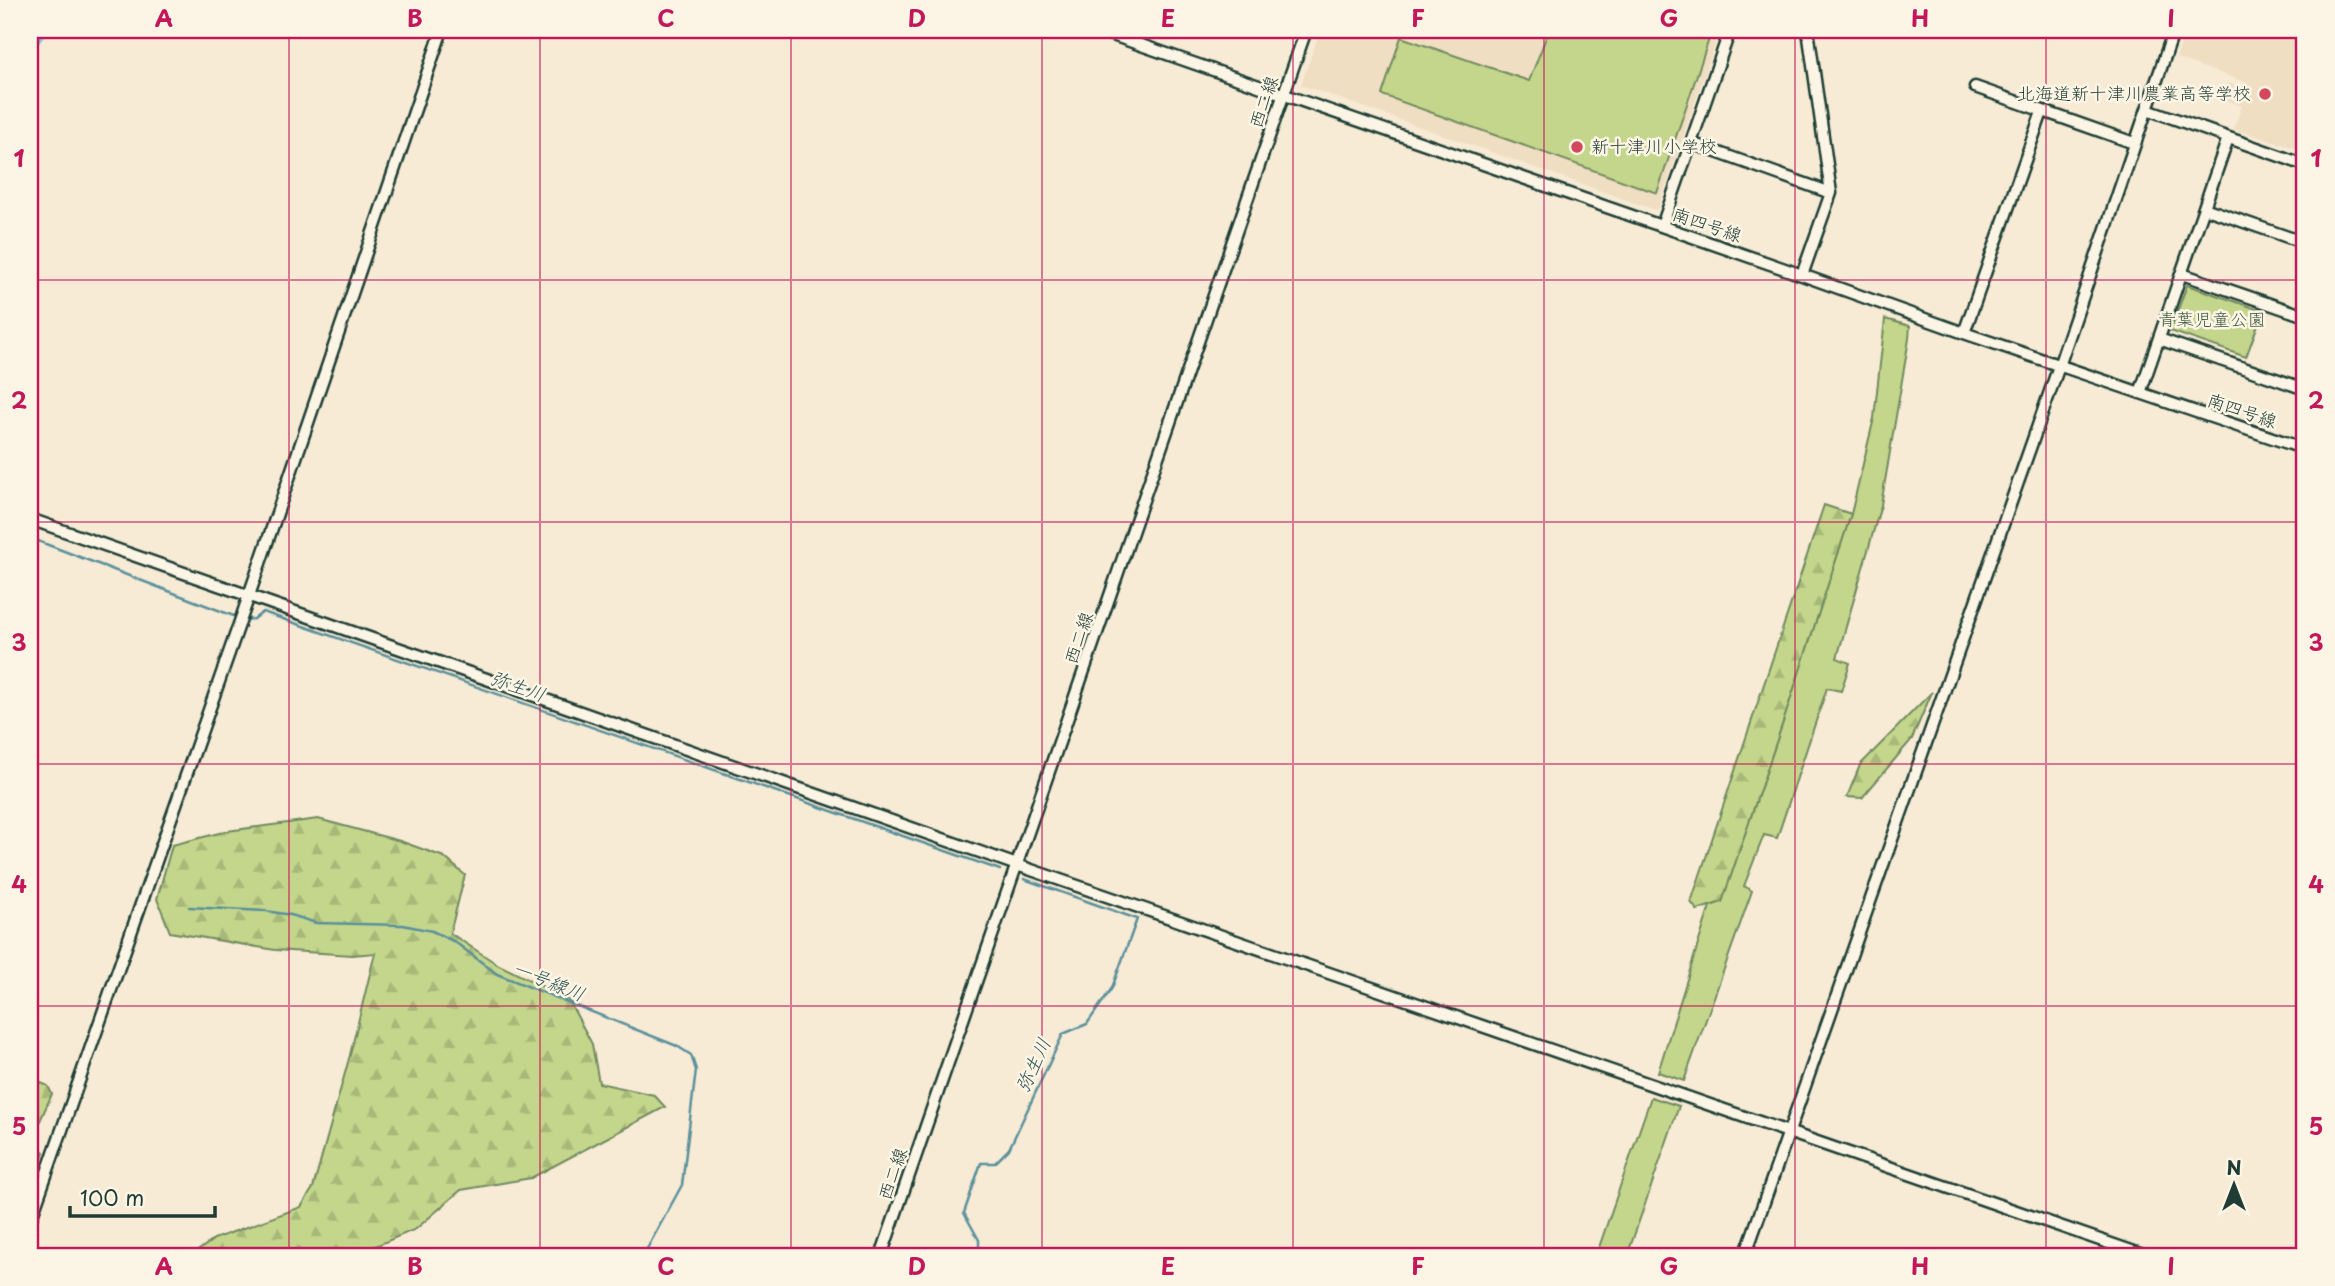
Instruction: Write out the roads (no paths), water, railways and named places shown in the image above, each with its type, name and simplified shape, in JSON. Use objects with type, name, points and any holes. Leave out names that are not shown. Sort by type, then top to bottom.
[{"type":"street","points":[[30,1221],[249,596],[442,30]]},
{"type":"street","name":"南四号線","points":[[1098,30],[1964,334],[2305,449]]},
{"type":"street","name":"西二線","points":[[881,1256],[1306,30]]},
{"type":"street","points":[[1662,226],[1730,30]]},
{"type":"street","points":[[1802,275],[1831,193],[1808,30]]},
{"type":"street","points":[[1745,1256],[2059,366],[2174,30]]},
{"type":"street","points":[[1975,87],[2134,143]]},
{"type":"street","points":[[2147,109],[2305,165]]},
{"type":"street","points":[[1964,334],[2042,112]]},
{"type":"street","points":[[2140,393],[2228,138]]},
{"type":"street","points":[[1691,143],[1831,193]]},
{"type":"street","points":[[2204,208],[2305,243]]},
{"type":"street","points":[[2182,274],[2305,316]]},
{"type":"street","points":[[2159,339],[2305,389]]},
{"type":"street","points":[[31,523],[249,596],[2146,1256]]},
{"type":"waterway","points":[[30,40],[38,30]]},
{"type":"waterway","name":"弥生川","points":[[30,538],[239,618]]},
{"type":"waterway","name":"弥生川","points":[[245,620],[254,619],[263,612],[1000,870]]},
{"type":"waterway","name":"弥生川","points":[[979,1256],[979,1240],[964,1213],[981,1163],[995,1163],[1009,1149],[1063,1034],[1087,1024],[1112,988],[1137,919],[1024,879]]},
{"type":"waterway","name":"一号線川","points":[[189,907],[266,911],[316,923],[403,925],[432,931],[455,942],[497,974],[677,1046],[691,1055],[696,1070],[682,1185],[643,1256]]},
{"type":"place","name":"北海道新十津川農業高等学校","points":[[2265,94]]},
{"type":"place","name":"新十津川小学校","points":[[1577,147]]},
{"type":"park label","name":"青葉児童公園","points":[[2212,320]]}]
